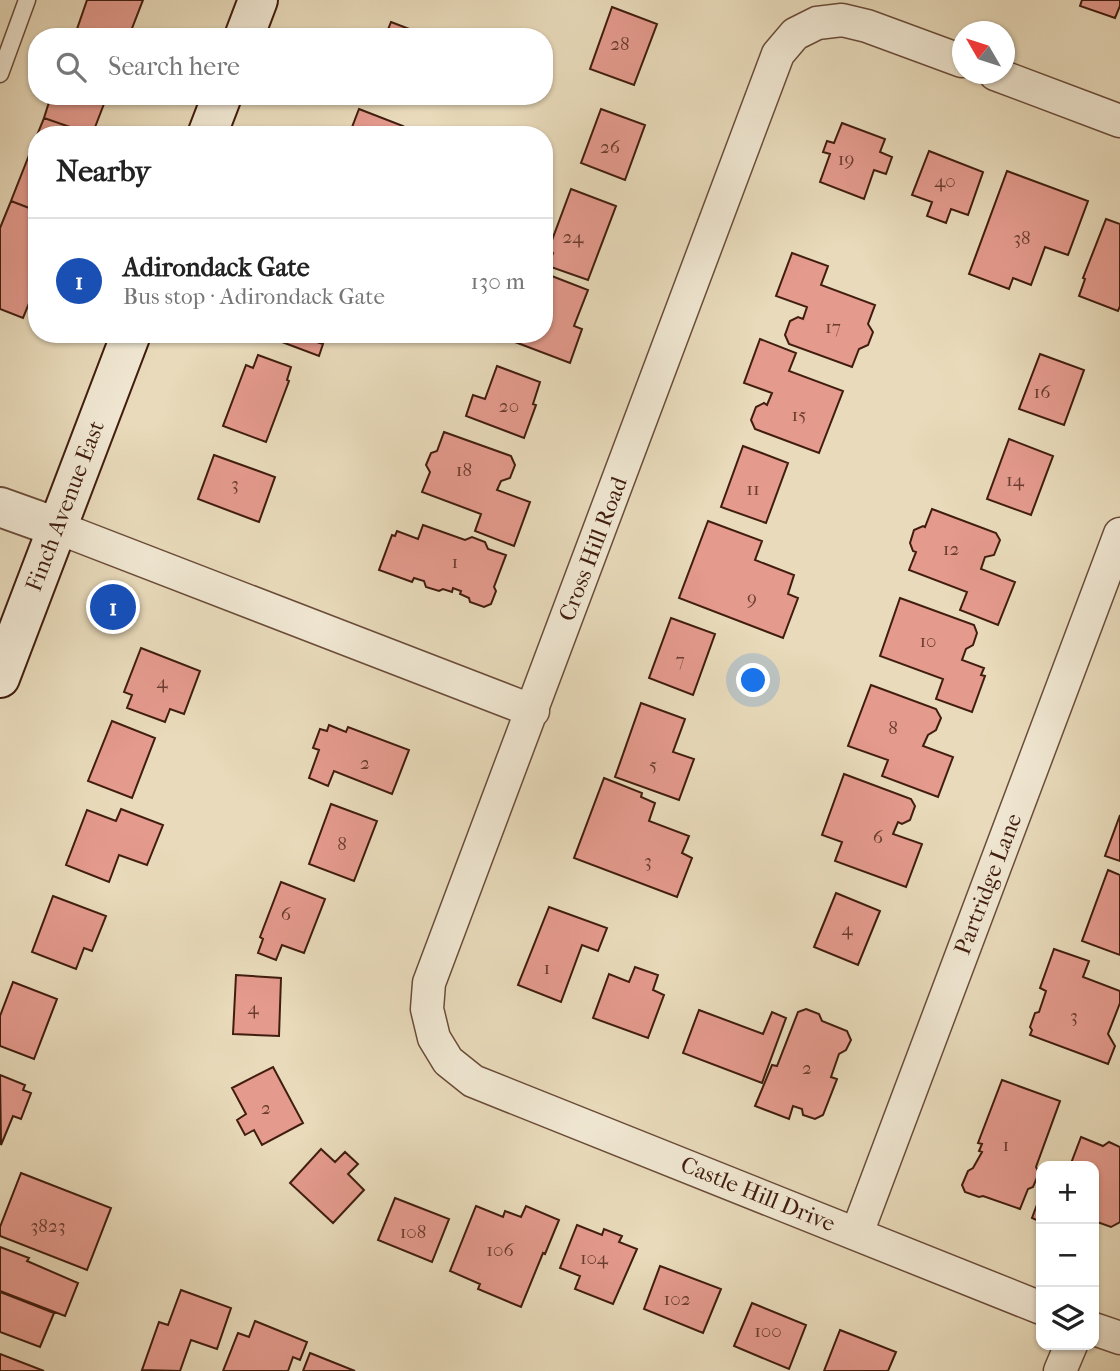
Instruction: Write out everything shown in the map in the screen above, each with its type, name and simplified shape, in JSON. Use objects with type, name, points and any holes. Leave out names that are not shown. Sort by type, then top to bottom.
[{"type":"main road","points":[[247,28],[258,0]]},
{"type":"main road","points":[[210,126],[219,105]]},
{"type":"main road","name":"Finch Avenue East","points":[[0,678],[128,343]]},
{"type":"main road","points":[[0,507],[56,527]]},
{"type":"street","name":"Cross Hill Road","points":[[473,1081],[448,1061],[434,1038],[428,1009],[429,983],[778,54],[795,34],[817,23],[842,20],[867,26],[952,57]]},
{"type":"street","points":[[1015,82],[1120,121]]},
{"type":"street","points":[[56,527],[533,711]]},
{"type":"street","name":"Partridge Lane","points":[[856,1233],[1120,534]]},
{"type":"street","name":"Castle Hill Drive","points":[[473,1081],[1036,1306]]},
{"type":"street","points":[[1099,1331],[1120,1339]]},
{"type":"street","points":[[1060,1371],[1069,1350]]},
{"type":"lane","points":[[0,74],[27,0]]},
{"type":"building","points":[[87,0],[143,0],[132,28],[77,28]]},
{"type":"building","points":[[1082,0],[1120,0],[1120,6],[1115,18],[1080,6]]},
{"type":"building","points":[[612,7],[657,24],[634,85],[590,69]]},
{"type":"building","points":[[391,22],[407,28],[389,28]]},
{"type":"building","points":[[48,105],[104,105],[95,126],[67,126],[44,118]]},
{"type":"building","points":[[359,109],[403,126],[352,126]]},
{"type":"building","points":[[601,109],[645,125],[625,180],[581,163]]},
{"type":"building","points":[[44,118],[67,126],[41,126]]},
{"type":"building","points":[[842,123],[885,139],[880,152],[892,157],[886,174],[874,170],[864,199],[820,182],[830,154],[823,152],[827,141],[834,143]]},
{"type":"building","points":[[929,151],[983,172],[968,215],[951,209],[946,223],[927,216],[932,202],[912,195]]},
{"type":"building","points":[[28,158],[28,208],[11,201]]},
{"type":"building","points":[[1007,171],[1088,201],[1068,255],[1045,247],[1031,285],[1013,278],[1009,289],[969,274]]},
{"type":"building","points":[[571,189],[616,206],[588,280],[553,268],[553,238]]},
{"type":"building","points":[[11,201],[28,208],[28,306],[23,318],[0,309],[0,228]]},
{"type":"building","points":[[1106,219],[1120,224],[1118,311],[1079,296],[1085,279],[1083,278]]},
{"type":"building","points":[[792,253],[828,266],[821,285],[875,305],[868,324],[873,332],[868,345],[859,349],[852,367],[789,344],[785,335],[790,321],[798,317],[803,319],[807,307],[776,296]]},
{"type":"building","points":[[553,276],[588,290],[574,326],[582,329],[570,363],[518,343],[553,343]]},
{"type":"building","points":[[760,339],[796,353],[789,371],[843,391],[819,453],[755,429],[751,420],[756,407],[764,403],[767,405],[772,393],[744,383]]},
{"type":"building","points":[[285,343],[323,344],[319,356]]},
{"type":"building","points":[[1040,354],[1084,370],[1064,425],[1019,409]]},
{"type":"building","points":[[258,355],[291,367],[287,380],[289,381],[266,442],[223,426],[246,365],[253,368]]},
{"type":"building","points":[[497,366],[540,382],[533,404],[536,405],[524,438],[466,416],[473,395],[485,399]]},
{"type":"building","points":[[444,432],[511,456],[515,465],[510,478],[501,481],[497,490],[530,502],[514,546],[475,531],[481,514],[422,492],[430,472],[426,465],[431,453],[437,451]]},
{"type":"building","points":[[1009,439],[1053,456],[1031,515],[987,499]]},
{"type":"building","points":[[743,446],[788,463],[766,523],[721,507]]},
{"type":"building","points":[[214,455],[275,477],[259,522],[198,499]]},
{"type":"building","points":[[932,509],[996,533],[1000,540],[994,555],[985,557],[981,569],[1015,582],[998,625],[960,610],[967,592],[909,570],[916,552],[910,543],[914,530],[925,527]]},
{"type":"building","points":[[708,521],[762,541],[755,560],[794,575],[788,594],[798,598],[783,638],[679,598]]},
{"type":"building","points":[[423,525],[465,540],[472,537],[485,542],[488,549],[506,555],[494,587],[496,591],[491,604],[484,607],[470,602],[469,598],[460,594],[461,591],[453,588],[452,592],[443,589],[439,591],[426,587],[424,581],[414,578],[412,582],[379,570],[392,535],[395,536],[397,531],[418,539]]},
{"type":"building","points":[[900,598],[974,625],[977,633],[973,645],[966,649],[962,660],[984,668],[981,675],[985,676],[972,712],[936,699],[943,679],[880,656]]},
{"type":"building","points":[[671,618],[715,634],[693,695],[649,678]]},
{"type":"building","points":[[141,648],[200,671],[184,714],[170,709],[165,722],[127,708],[132,695],[124,692]]},
{"type":"building","points":[[871,685],[936,709],[941,718],[936,730],[928,735],[923,746],[953,757],[938,797],[882,776],[888,760],[848,746]]},
{"type":"building","points":[[641,703],[685,719],[673,752],[694,759],[679,800],[615,777]]},
{"type":"building","points":[[112,721],[155,738],[132,798],[88,781]]},
{"type":"building","points":[[329,725],[346,732],[348,727],[409,750],[392,794],[334,771],[328,786],[309,778],[319,750],[313,748],[320,729],[327,731]]},
{"type":"building","points":[[844,774],[911,799],[915,806],[910,820],[902,824],[898,822],[893,834],[922,844],[906,887],[835,861],[842,842],[822,835]]},
{"type":"building","points":[[604,778],[642,793],[641,797],[655,803],[649,821],[689,836],[682,853],[692,858],[677,897],[574,858]]},
{"type":"building","points":[[331,804],[377,821],[354,881],[309,864]]},
{"type":"building","points":[[121,809],[163,825],[147,865],[119,855],[109,882],[66,865],[87,810],[116,821]]},
{"type":"building","points":[[1120,815],[1120,861],[1105,856]]},
{"type":"building","points":[[1108,870],[1120,875],[1120,955],[1082,941]]},
{"type":"building","points":[[281,882],[325,899],[304,953],[282,945],[276,960],[258,953],[263,939],[260,937]]},
{"type":"building","points":[[836,893],[880,911],[858,965],[814,947]]},
{"type":"building","points":[[53,896],[106,916],[92,951],[84,948],[76,969],[32,952]]},
{"type":"building","points":[[549,907],[607,928],[598,951],[582,945],[561,1002],[518,985]]},
{"type":"building","points":[[1054,949],[1089,961],[1083,977],[1120,991],[1120,1003],[1108,1034],[1115,1046],[1108,1064],[1030,1035],[1035,1013],[1039,1012],[1046,991],[1040,988]]},
{"type":"building","points":[[635,967],[658,975],[653,990],[664,995],[648,1038],[593,1018],[609,974],[629,982]]},
{"type":"building","points":[[236,975],[281,978],[279,1036],[233,1034]]},
{"type":"building","points":[[13,982],[57,999],[34,1059],[0,1046],[0,1016]]},
{"type":"building","points":[[806,1009],[819,1014],[822,1021],[847,1031],[851,1040],[846,1050],[839,1054],[831,1077],[837,1079],[823,1115],[815,1119],[803,1115],[802,1109],[793,1106],[789,1119],[755,1106],[772,1065],[777,1066],[798,1012]]},
{"type":"building","points":[[699,1010],[763,1034],[772,1012],[786,1018],[762,1083],[683,1053]]},
{"type":"building","points":[[273,1067],[303,1123],[262,1145],[254,1130],[245,1135],[237,1120],[246,1114],[232,1088]]},
{"type":"building","points":[[0,1075],[25,1085],[23,1090],[31,1093],[21,1119],[13,1116],[1,1145]]},
{"type":"building","points":[[1002,1080],[1060,1101],[1036,1161],[1036,1180],[1033,1187],[1028,1189],[1020,1209],[965,1192],[962,1185],[968,1171],[973,1168],[982,1152],[979,1151],[982,1144],[978,1143]]},
{"type":"building","points":[[1081,1137],[1103,1146],[1109,1142],[1120,1147],[1120,1222],[1111,1227],[1099,1223],[1099,1161],[1072,1161]]},
{"type":"building","points":[[321,1149],[335,1162],[345,1152],[358,1164],[348,1174],[364,1190],[333,1223],[290,1183]]},
{"type":"building","points":[[21,1173],[111,1208],[87,1270],[0,1236],[0,1227]]},
{"type":"building","points":[[395,1198],[449,1219],[432,1262],[378,1240]]},
{"type":"building","points":[[476,1206],[503,1217],[505,1211],[521,1217],[526,1206],[559,1220],[521,1307],[478,1289],[480,1284],[450,1271]]},
{"type":"building","points":[[577,1225],[602,1235],[604,1229],[622,1236],[619,1242],[637,1249],[613,1304],[575,1289],[580,1276],[560,1268]]},
{"type":"building","points":[[0,1247],[29,1258],[27,1261],[78,1283],[65,1316],[0,1291]]},
{"type":"building","points":[[660,1266],[721,1289],[703,1333],[644,1309]]},
{"type":"building","points":[[181,1290],[231,1308],[217,1349],[191,1340],[180,1371],[142,1370],[159,1322],[168,1325]]},
{"type":"building","points":[[0,1292],[54,1313],[40,1347],[0,1332]]},
{"type":"building","points":[[752,1303],[806,1325],[789,1369],[734,1346]]},
{"type":"building","points":[[255,1321],[307,1342],[300,1360],[293,1357],[288,1371],[223,1371],[238,1333],[249,1337]]},
{"type":"building","points":[[840,1330],[896,1352],[888,1371],[824,1371]]},
{"type":"building","points":[[310,1353],[355,1371],[303,1371]]},
{"type":"building","points":[[0,1354],[44,1371],[0,1371]]},
{"type":"place","name":"Adirondack Gate","points":[[113,607]]}]
